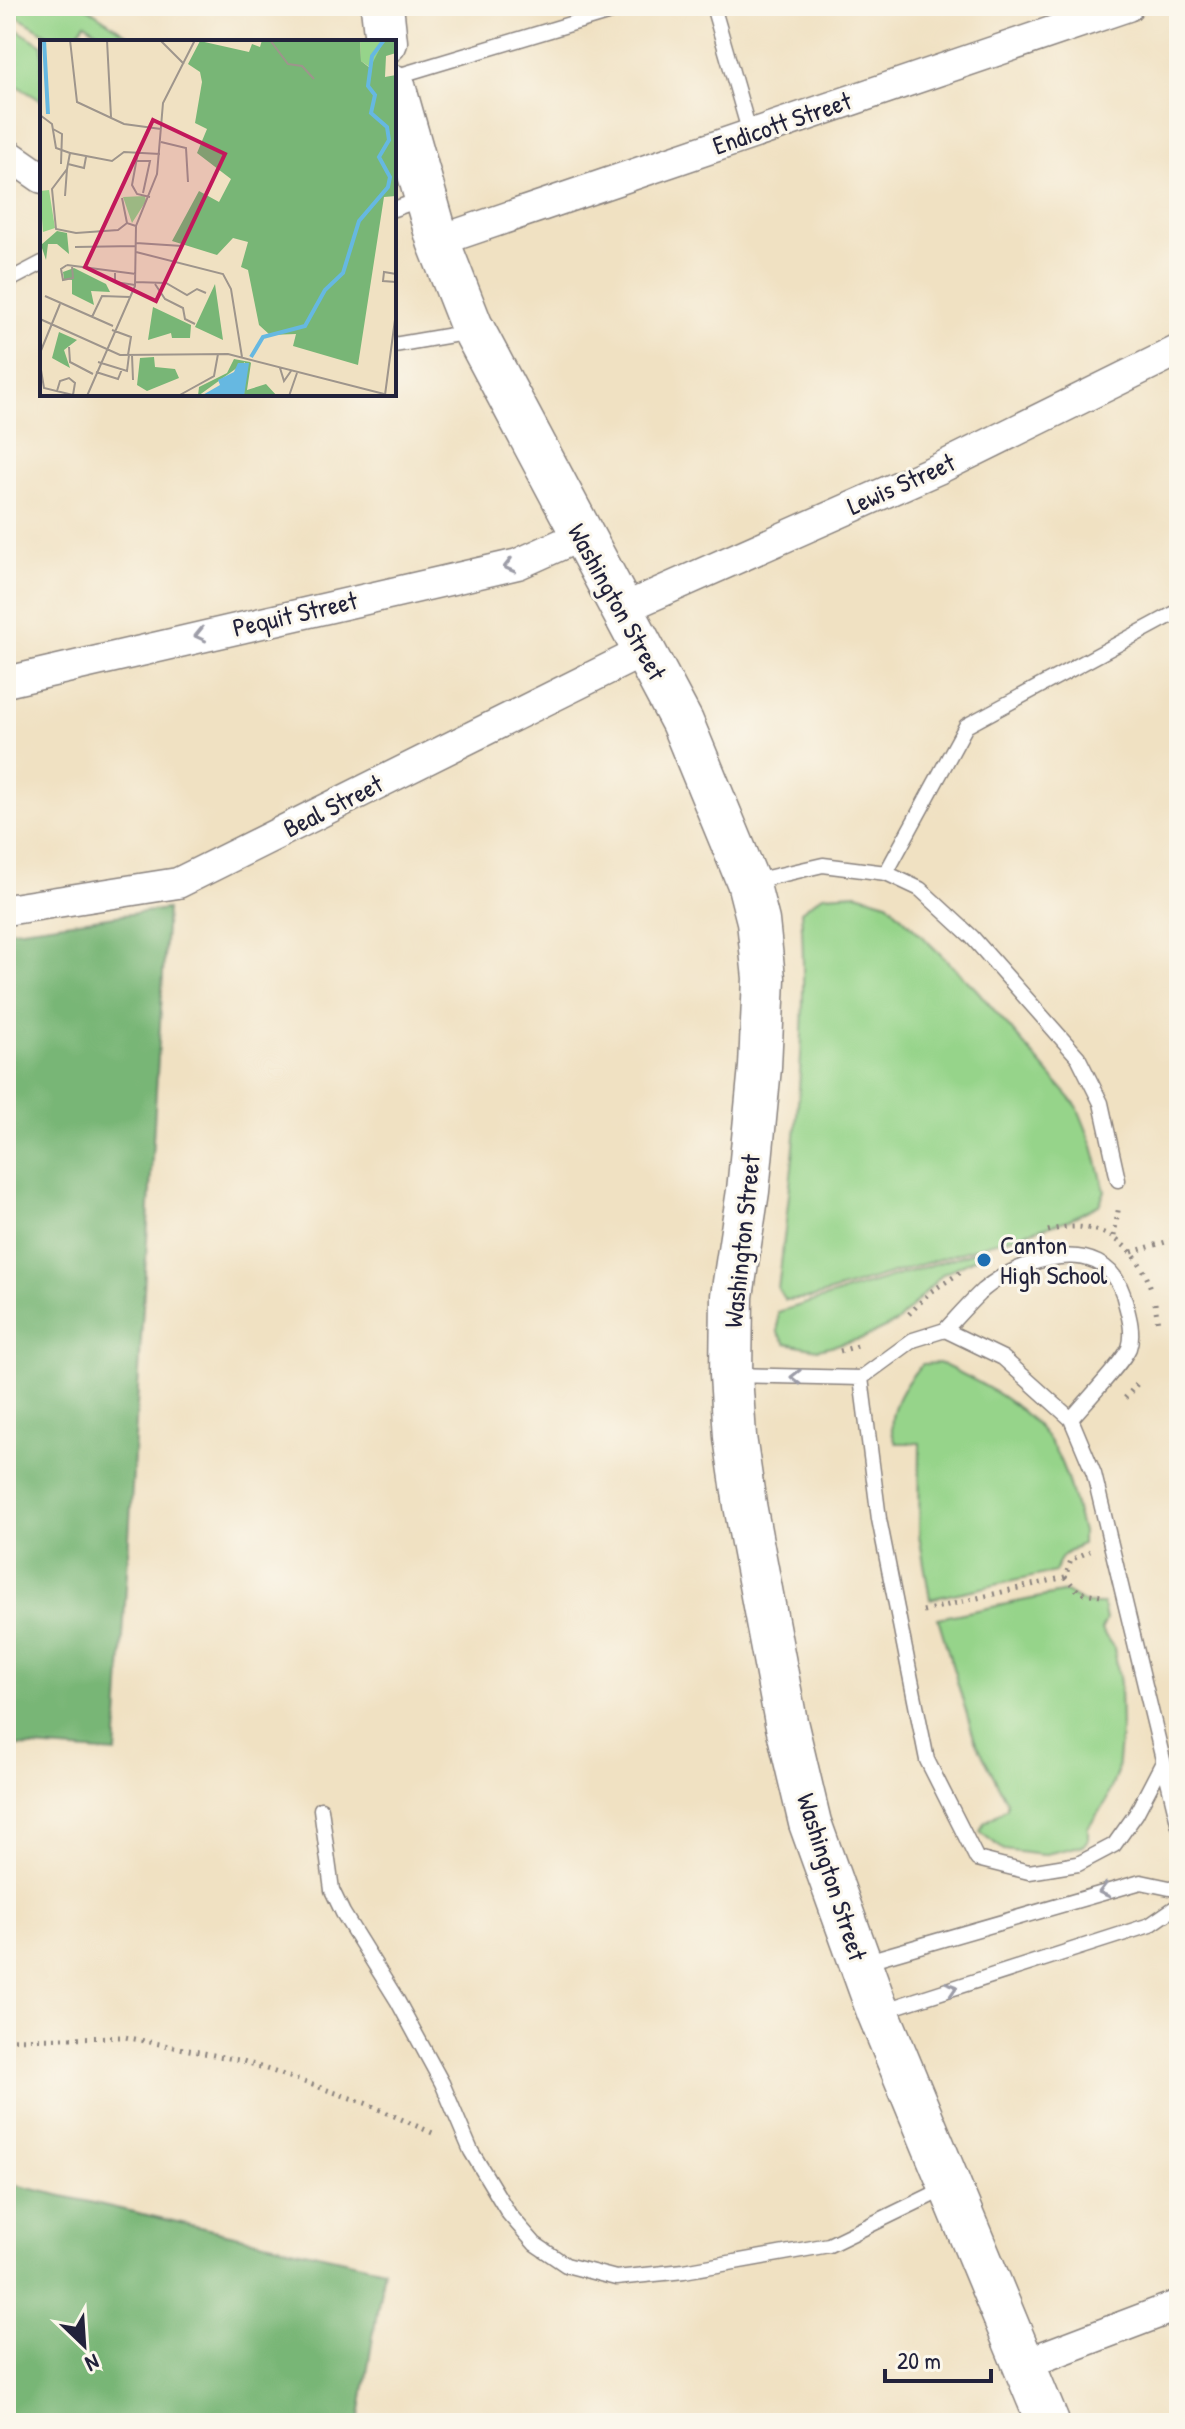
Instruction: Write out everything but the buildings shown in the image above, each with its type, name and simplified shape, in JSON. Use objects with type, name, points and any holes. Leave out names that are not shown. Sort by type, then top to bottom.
[{"type":"main road","points":[[382,6],[386,40]]},
{"type":"main road","name":"Washington Street","points":[[396,108],[409,203],[438,241],[474,331],[695,750],[748,882],[758,921],[764,978],[760,1067],[748,1191],[732,1296],[731,1375],[735,1437],[745,1505],[786,1722],[810,1823],[878,2012],[1048,2423]]},
{"type":"street","name":"Endicott Street","points":[[438,241],[1128,6]]},
{"type":"street","points":[[6,153],[40,177]]},
{"type":"street","name":"Lewis Street","points":[[620,610],[938,469],[1179,350]]},
{"type":"street","name":"Pequit Street","points":[[6,682],[518,564],[580,536]]},
{"type":"street","name":"Beal Street","points":[[6,910],[178,883],[644,651]]},
{"type":"street","points":[[1024,2364],[1179,2305]]},
{"type":"lane","points":[[396,76],[630,6]]},
{"type":"lane","points":[[713,6],[750,134]]},
{"type":"lane","points":[[6,282],[40,264]]},
{"type":"lane","points":[[396,345],[474,331]]},
{"type":"lane","points":[[886,873],[966,726],[1179,611]]},
{"type":"lane","points":[[748,882],[823,865],[886,873],[920,889],[972,937],[1078,1057],[1101,1103],[1118,1180]]},
{"type":"lane","points":[[731,1375],[861,1378],[913,1340],[945,1330],[985,1289],[1031,1264],[1082,1255],[1103,1263],[1120,1286],[1130,1318],[1129,1348],[1071,1419]]},
{"type":"lane","points":[[945,1330],[1003,1358],[1071,1419],[1094,1474],[1179,1826]]},
{"type":"lane","points":[[861,1378],[879,1519],[927,1760],[977,1859],[1029,1872],[1078,1864],[1114,1845],[1136,1814],[1162,1764]]},
{"type":"lane","points":[[321,1809],[332,1890],[442,2083],[471,2151],[509,2214],[535,2244],[566,2265],[616,2278],[684,2271],[829,2245],[949,2186]]},
{"type":"lane","points":[[860,1963],[1141,1882],[1179,1890]]},
{"type":"lane","points":[[878,2012],[1150,1925],[1179,1905]]},
{"type":"path","points":[[1038,1234],[1056,1228]]},
{"type":"path","points":[[1132,1252],[1179,1238]]},
{"type":"path","points":[[901,1322],[930,1292],[972,1266]]},
{"type":"path","points":[[836,1352],[868,1342]]},
{"type":"path","points":[[1065,1577],[1071,1560],[1078,1555],[1112,1544]]},
{"type":"path","points":[[899,1617],[1065,1577]]},
{"type":"path","points":[[1065,1577],[1079,1592],[1090,1595],[1124,1591]]},
{"type":"path","points":[[6,2039],[125,2037],[243,2061],[365,2103],[471,2151]]},
{"type":"green space","points":[[6,6],[84,6],[135,40],[108,40],[85,23],[72,40],[57,40],[6,10]]},
{"type":"green space","points":[[6,23],[40,44],[40,100],[6,79]]},
{"type":"green space","points":[[857,893],[887,902],[976,989],[1077,1106],[1093,1146],[1105,1191],[1099,1205],[1068,1220],[811,1298],[785,1300],[778,1289],[801,1053],[801,911],[823,895]]},
{"type":"green space","points":[[167,909],[116,1753],[6,1745],[6,931]]},
{"type":"green space","points":[[987,1248],[990,1251],[943,1274],[897,1322],[864,1338],[818,1349],[786,1343],[778,1333],[778,1312]]},
{"type":"green space","points":[[939,1363],[1006,1399],[1035,1424],[1057,1454],[1074,1503],[1082,1544],[1065,1555],[1055,1572],[930,1599],[919,1535],[920,1443],[896,1443],[892,1422],[897,1400],[915,1372],[922,1364]]},
{"type":"green space","points":[[1066,1592],[1086,1604],[1103,1604],[1106,1620],[1101,1630],[1114,1648],[1120,1683],[1121,1731],[1117,1772],[1106,1802],[1088,1827],[1088,1839],[1084,1845],[1042,1855],[1004,1850],[980,1832],[984,1823],[1007,1808],[1007,1802],[974,1738],[938,1618]]},
{"type":"green space","points":[[6,2183],[384,2269],[359,2423],[6,2423]]},
{"type":"place","name":"Canton High School","points":[[984,1260]]}]
